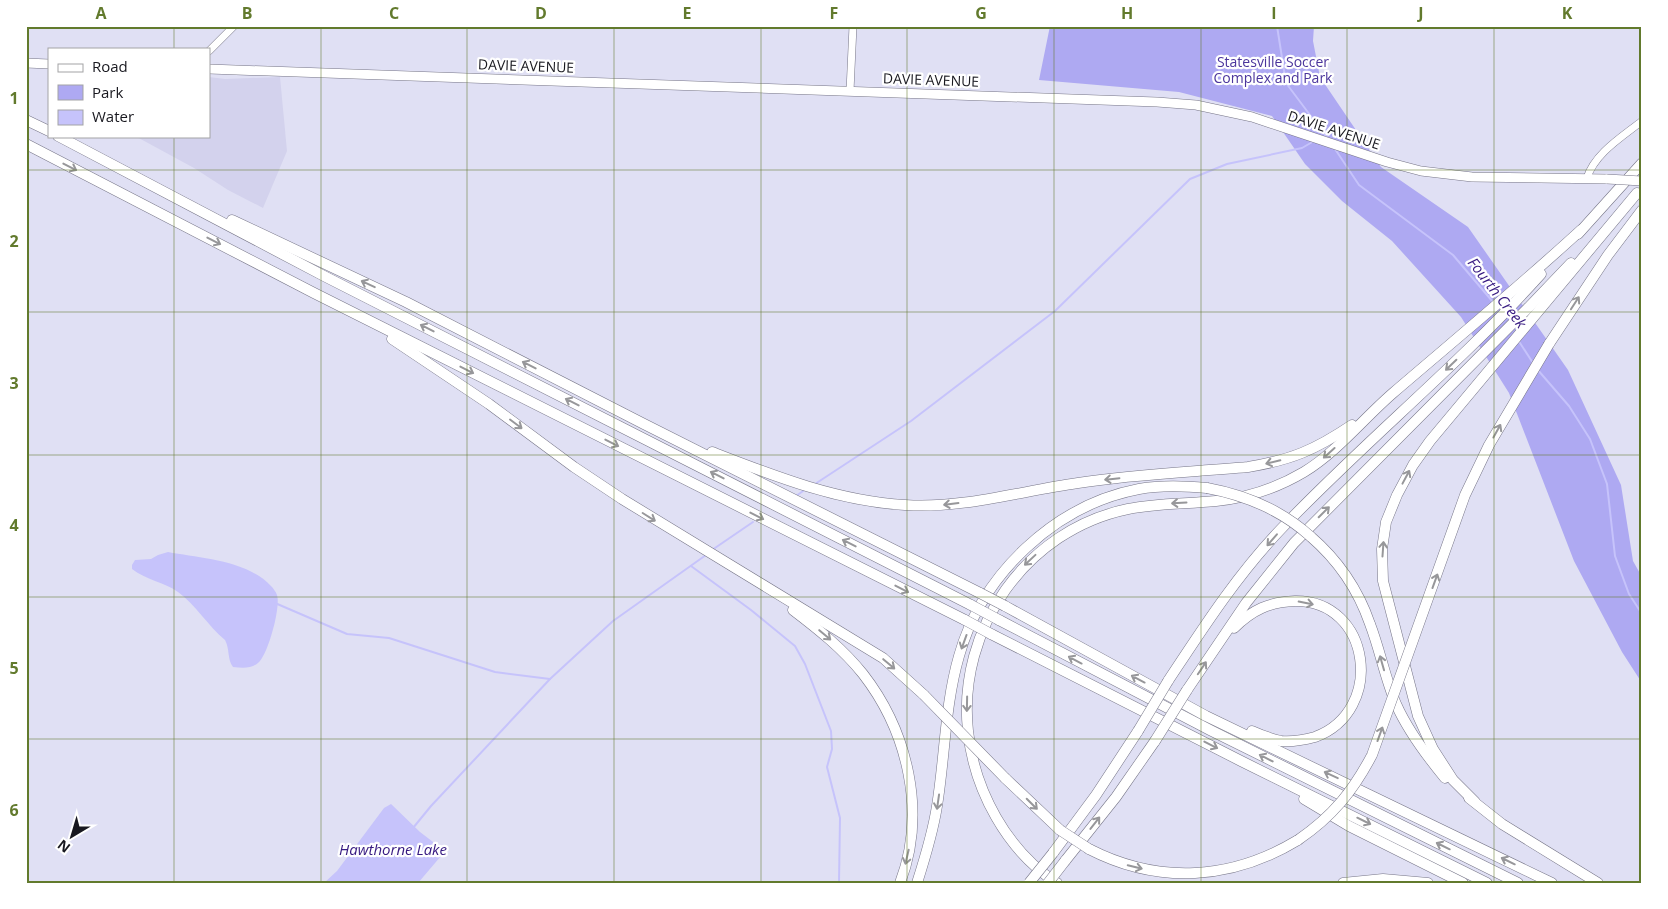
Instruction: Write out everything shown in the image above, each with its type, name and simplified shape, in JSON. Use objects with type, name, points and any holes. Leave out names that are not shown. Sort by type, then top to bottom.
[{"type":"highway","points":[[26,120],[48,131]]},
{"type":"highway","points":[[62,138],[333,280],[999,620],[1210,730],[1518,883]]},
{"type":"highway","points":[[26,144],[314,293],[1487,883]]},
{"type":"highway","points":[[95,156],[406,302],[1005,606],[1206,716],[1365,791],[1552,883]]},
{"type":"highway","points":[[1029,883],[1096,795],[1168,681],[1228,592],[1280,530],[1486,332],[1518,294],[1581,230],[1642,163]]},
{"type":"highway","points":[[1475,802],[1453,780],[1433,750],[1418,716],[1383,581],[1382,549],[1386,522],[1397,495],[1413,465],[1430,441],[1500,358],[1530,313],[1640,190]]},
{"type":"highway","points":[[314,293],[408,349],[489,404],[574,467],[697,546],[883,658],[924,695],[1060,830],[1089,849],[1125,864],[1171,874],[1197,873],[1223,870],[1263,859],[1298,840],[1340,805],[1356,782],[1372,754],[1466,495],[1489,445],[1549,344],[1608,255],[1642,210]]},
{"type":"highway","points":[[1057,883],[1016,847],[1004,829],[986,795],[970,748],[966,710],[970,669],[982,630],[1007,586],[1024,566],[1053,540],[1102,516],[1139,507],[1232,499],[1266,489],[1295,477],[1325,456],[1390,396],[1480,318],[1518,294]]},
{"type":"highway","points":[[1048,883],[1116,797],[1246,603],[1294,542],[1492,343],[1530,313]]},
{"type":"highway","points":[[561,381],[707,450],[788,481],[839,495],[905,505],[942,505],[1091,481],[1261,465],[1294,457],[1316,447],[1360,420],[1390,396]]},
{"type":"highway","points":[[917,883],[933,828],[959,656],[975,616],[990,591],[1009,566],[1025,549],[1067,517],[1090,504],[1112,496],[1150,488],[1207,488],[1249,499],[1267,507],[1299,526],[1322,546],[1341,568],[1362,603],[1387,681],[1403,720],[1421,748],[1444,777],[1502,824],[1598,883]]},
{"type":"highway","points":[[758,583],[839,647],[863,673],[880,698],[894,725],[906,761],[912,800],[912,829],[908,855],[900,883]]},
{"type":"highway","points":[[1206,716],[1281,741],[1304,740],[1324,733],[1340,723],[1352,707],[1360,687],[1362,670],[1359,650],[1347,626],[1330,611],[1306,601],[1279,602],[1259,609],[1241,621],[1217,646]]},
{"type":"highway","points":[[1242,761],[1350,826],[1463,883]]},
{"type":"highway","points":[[1343,883],[1371,879],[1428,883]]},
{"type":"main road","points":[[26,63],[48,64]]},
{"type":"main road","name":"DAVIE AVENUE","points":[[210,69],[1139,101],[1196,105],[1252,117],[1387,162],[1421,171],[1472,177],[1607,178],[1642,181]]},
{"type":"street","points":[[210,50],[234,26]]},
{"type":"street","points":[[850,91],[853,26]]},
{"type":"street","points":[[1587,178],[1590,168],[1596,159],[1642,121]]},
{"type":"shaded area","points":[[210,77],[225,79],[280,77],[287,151],[263,208],[228,190],[194,168],[139,138],[210,138]]},
{"type":"green space","name":"Statesville Soccer Complex and Park","points":[[1050,26],[1314,26],[1313,41],[1320,77],[1381,167],[1468,227],[1568,370],[1621,485],[1633,561],[1642,577],[1642,683],[1622,652],[1574,561],[1509,393],[1461,317],[1392,241],[1342,201],[1305,164],[1272,116],[1179,92],[1039,80]]},
{"type":"water","points":[[168,552],[236,565],[261,577],[273,588],[278,601],[275,620],[266,651],[258,663],[243,668],[233,667],[225,640],[191,603],[173,589],[132,569],[135,560],[151,559]]},
{"type":"water","name":"Hawthorne Lake","points":[[391,804],[420,832],[437,845],[441,856],[418,883],[324,883],[337,871],[384,808]]},
{"type":"waterway","name":"Fourth Creek","points":[[1277,26],[1286,83],[1328,139]]},
{"type":"waterway","points":[[815,484],[911,421],[1055,311],[1190,179],[1227,164],[1302,148],[1314,141]]},
{"type":"waterway","name":"Fourth Creek","points":[[1335,149],[1359,185],[1453,255],[1493,302]]},
{"type":"waterway","name":"Fourth Creek","points":[[1518,340],[1533,363]]},
{"type":"waterway","name":"Fourth Creek","points":[[1537,369],[1569,406],[1590,439],[1607,484],[1615,556],[1629,594],[1642,614]]},
{"type":"waterway","points":[[796,496],[806,489]]},
{"type":"waterway","points":[[712,550],[753,522]]},
{"type":"waterway","points":[[413,828],[431,806],[550,679],[613,621],[706,555]]},
{"type":"waterway","points":[[691,566],[751,610],[795,646],[805,664],[831,731],[832,749],[827,767],[840,818],[839,883]]},
{"type":"waterway","points":[[275,603],[347,634],[389,638],[495,672],[550,679]]}]
